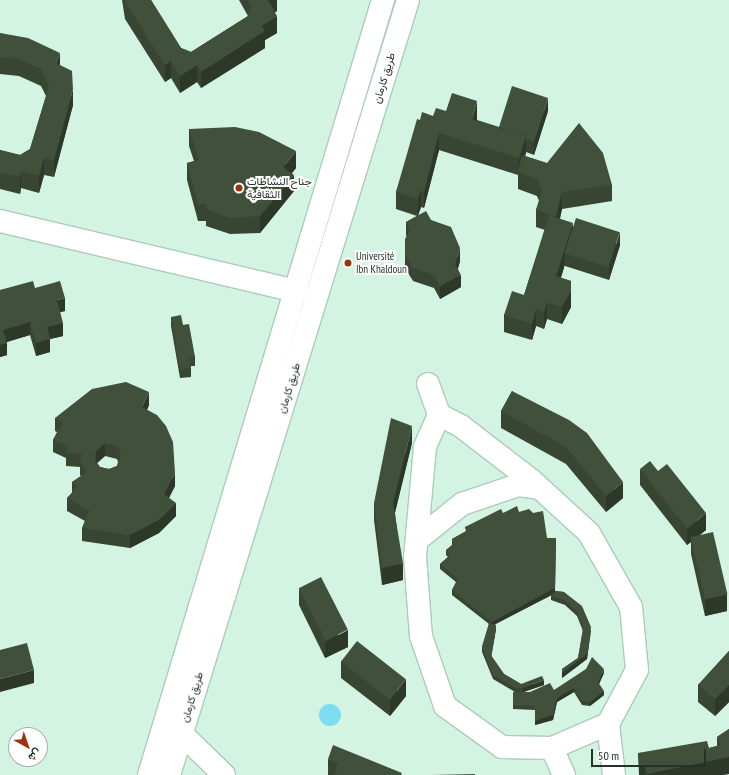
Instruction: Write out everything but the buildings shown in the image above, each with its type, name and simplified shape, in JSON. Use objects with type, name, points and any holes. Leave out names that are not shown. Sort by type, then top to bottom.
[{"type":"street","name":"طريق كارمان","points":[[149,775],[384,0]]},
{"type":"street","name":"طريق كارمان","points":[[169,775],[408,0]]},
{"type":"street","points":[[0,221],[297,291]]},
{"type":"street","points":[[428,384],[440,415],[461,426],[539,488],[589,533],[631,607],[637,670],[608,724],[614,775]]},
{"type":"street","points":[[440,415],[424,446],[417,540],[420,636],[445,706],[502,747],[552,748],[608,724]]},
{"type":"street","points":[[417,540],[462,504],[518,485],[539,488]]},
{"type":"street","points":[[181,733],[224,775]]},
{"type":"street","points":[[552,748],[564,775]]},
{"type":"water","points":[[330,704],[338,707],[341,715],[338,723],[330,726],[322,723],[319,715],[322,707]]},
{"type":"place","name":"جناح النشاطات الثقافية","points":[[239,188]]},
{"type":"place","name":"Université Ibn Khaldoun","points":[[348,263]]}]
